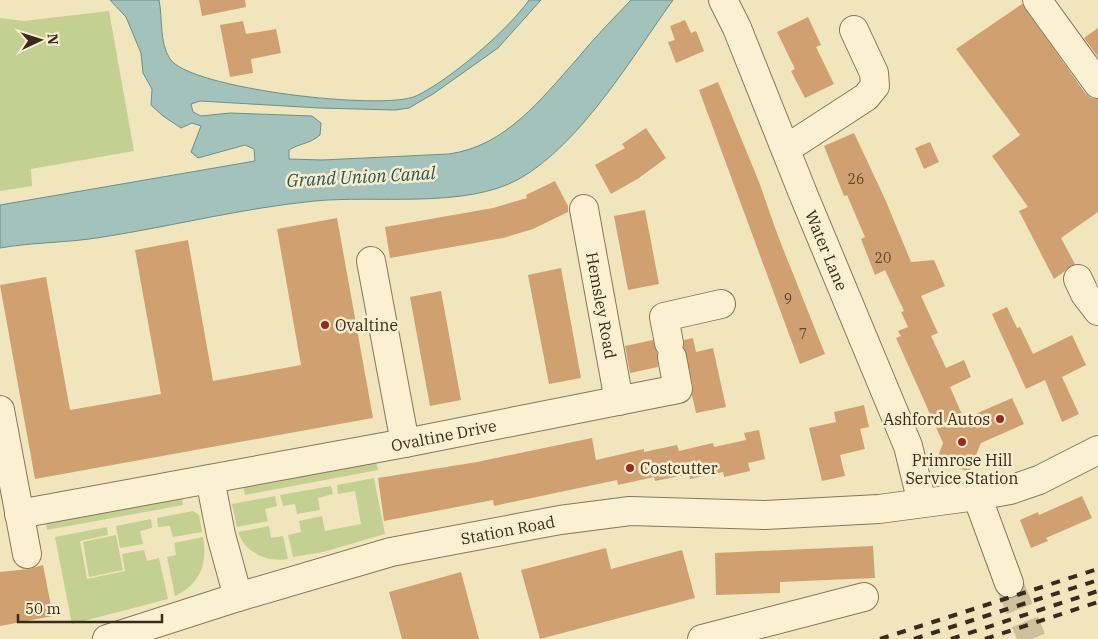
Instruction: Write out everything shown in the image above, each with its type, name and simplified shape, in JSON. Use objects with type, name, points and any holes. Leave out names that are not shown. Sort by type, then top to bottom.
[{"type":"street","name":"Water Lane","points":[[723,0],[738,28],[865,346],[908,446],[922,503]]},
{"type":"street","points":[[1037,0],[1098,84]]},
{"type":"street","points":[[786,149],[866,97],[875,86],[874,73],[854,30]]},
{"type":"street","name":"Hemsley Road","points":[[584,209],[619,401]]},
{"type":"street","points":[[371,262],[405,443]]},
{"type":"street","points":[[1078,278],[1085,294],[1098,311]]},
{"type":"street","name":"Ovaltine Drive","points":[[19,514],[405,443],[678,389],[664,317],[721,304]]},
{"type":"street","points":[[0,410],[3,439],[27,554]]},
{"type":"street","name":"Station Road","points":[[107,639],[238,597],[391,552],[560,520],[630,511],[764,516],[879,509],[977,496],[1010,490],[1039,480],[1098,450]]},
{"type":"street","points":[[210,479],[221,535],[238,597]]},
{"type":"street","points":[[977,496],[1009,583]]},
{"type":"street","points":[[702,639],[864,598]]},
{"type":"green space","points":[[109,11],[134,151],[31,169],[32,186],[0,191],[0,18],[24,21]]},
{"type":"green space","points":[[375,456],[378,470],[245,495],[242,481]]},
{"type":"green space","points":[[374,478],[385,534],[323,552],[293,557],[288,535],[301,532],[299,521],[322,516],[325,531],[361,524],[355,491],[338,494],[337,485]]},
{"type":"green space","points":[[331,486],[333,494],[318,498],[320,510],[297,514],[295,504],[283,506],[280,495]]},
{"type":"green space","points":[[181,493],[183,505],[47,530],[45,518]]},
{"type":"green space","points":[[275,496],[277,506],[265,509],[268,521],[237,527],[232,504]]},
{"type":"green space","points":[[193,511],[199,515],[202,532],[173,537],[170,526],[158,527],[157,518]]},
{"type":"green space","points":[[151,519],[152,528],[140,531],[143,544],[120,548],[116,526]]},
{"type":"green space","points":[[269,526],[271,538],[283,536],[288,559],[272,559],[251,551],[238,532]]},
{"type":"green space","points":[[107,527],[108,535],[80,541],[87,579],[125,571],[122,554],[144,550],[147,561],[159,558],[168,599],[72,624],[55,537]]},
{"type":"green space","points":[[116,535],[123,570],[89,577],[83,542]]},
{"type":"green space","points":[[203,537],[204,556],[200,572],[191,586],[175,596],[167,557],[176,555],[174,543]]},
{"type":"water","name":"Grand Union Canal","points":[[110,0],[159,0],[164,45],[170,59],[185,70],[212,80],[248,88],[329,99],[367,101],[397,100],[416,96],[430,89],[461,67],[493,39],[520,12],[529,0],[541,0],[498,48],[433,94],[409,108],[395,110],[319,108],[200,101],[191,104],[193,112],[201,116],[230,113],[312,116],[321,123],[320,135],[289,150],[289,159],[322,160],[449,154],[469,149],[488,141],[521,119],[536,105],[631,0],[673,0],[623,72],[584,122],[542,164],[519,179],[497,188],[447,198],[339,200],[288,204],[103,237],[0,248],[0,205],[255,161],[254,149],[245,145],[198,158],[191,152],[201,126],[192,123],[181,128],[151,105],[152,89],[143,73],[141,53],[126,17]]},
{"type":"building","points":[[199,0],[245,0],[246,7],[202,16]]},
{"type":"building","points":[[1022,4],[1085,93],[1091,98],[1098,99],[1098,212],[1061,238],[1075,264],[1054,279],[1019,211],[1028,207],[992,156],[1020,135],[956,49]]},
{"type":"building","points":[[808,17],[821,45],[816,47],[834,84],[805,98],[791,71],[795,69],[777,32]]},
{"type":"building","points":[[685,20],[691,33],[696,31],[704,51],[676,63],[668,42],[675,40],[670,26]]},
{"type":"building","points":[[243,21],[246,34],[276,29],[281,53],[251,59],[253,73],[230,77],[220,25]]},
{"type":"building","points":[[1098,28],[1098,57],[1084,38]]},
{"type":"building","points":[[718,82],[759,182],[778,236],[825,354],[800,364],[699,90]]},
{"type":"building","points":[[646,128],[666,158],[639,178],[611,194],[595,165],[625,148],[622,144]]},
{"type":"building","points":[[854,133],[885,199],[911,262],[934,260],[945,286],[921,296],[938,333],[931,336],[946,368],[964,360],[971,377],[950,387],[964,419],[1012,398],[1024,424],[981,443],[969,472],[937,459],[943,443],[896,338],[901,336],[898,331],[908,327],[901,312],[904,311],[885,270],[875,275],[861,239],[865,237],[847,195],[844,196],[824,146]]},
{"type":"building","points":[[930,142],[939,162],[924,169],[915,148]]},
{"type":"building","points":[[555,181],[568,206],[568,212],[533,229],[503,238],[390,258],[385,227],[493,208],[527,198],[526,195]]},
{"type":"building","points":[[645,210],[659,284],[628,290],[614,216]]},
{"type":"building","name":"Ovaltine","points":[[337,218],[373,418],[35,479],[0,285],[46,277],[70,410],[161,394],[135,250],[188,240],[213,381],[301,365],[277,229]]},
{"type":"building","points":[[561,268],[581,378],[549,384],[528,275]]},
{"type":"building","points":[[441,291],[461,400],[430,406],[410,297]]},
{"type":"building","points":[[1007,307],[1017,328],[1020,327],[1033,354],[1072,335],[1086,365],[1062,377],[1079,414],[1062,422],[1045,380],[1026,389],[992,314]]},
{"type":"building","points":[[693,338],[696,352],[713,348],[726,407],[696,413],[692,395],[693,386],[684,347],[684,340]]},
{"type":"building","points":[[653,340],[657,353],[658,367],[630,373],[625,346]]},
{"type":"building","points":[[864,405],[869,427],[860,429],[865,449],[840,455],[845,476],[822,481],[809,428],[836,422],[834,412]]},
{"type":"building","points":[[759,430],[765,459],[748,463],[750,471],[724,477],[723,472],[690,479],[689,474],[655,481],[654,477],[618,485],[617,480],[494,506],[493,500],[384,521],[378,478],[477,462],[592,438],[596,460],[644,449],[644,452],[677,445],[679,451],[713,443],[714,447],[746,440],[744,433]]},
{"type":"building","points":[[1082,496],[1092,518],[1046,538],[1048,541],[1031,548],[1020,520],[1038,512],[1039,515]]},
{"type":"building","points":[[873,546],[875,578],[780,582],[780,593],[716,595],[715,553]]},
{"type":"building","points":[[606,548],[611,569],[682,550],[695,598],[540,639],[521,570]]},
{"type":"building","points":[[43,565],[53,616],[0,626],[0,572],[29,569]]},
{"type":"building","points":[[461,572],[479,639],[402,639],[389,592]]},
{"type":"tunnel","points":[[1009,583],[1032,639]]},
{"type":"railway","points":[[880,639],[1098,569]]},
{"type":"railway","points":[[914,639],[1098,580]]},
{"type":"railway","points":[[951,639],[1098,591]]},
{"type":"railway","points":[[985,639],[1098,602]]},
{"type":"place","name":"Ovaltine","points":[[325,325]]},
{"type":"place","name":"Ashford Autos","points":[[1000,419]]},
{"type":"place","name":"Primrose Hill Service Station","points":[[962,442]]},
{"type":"place","name":"Costcutter","points":[[630,468]]}]
